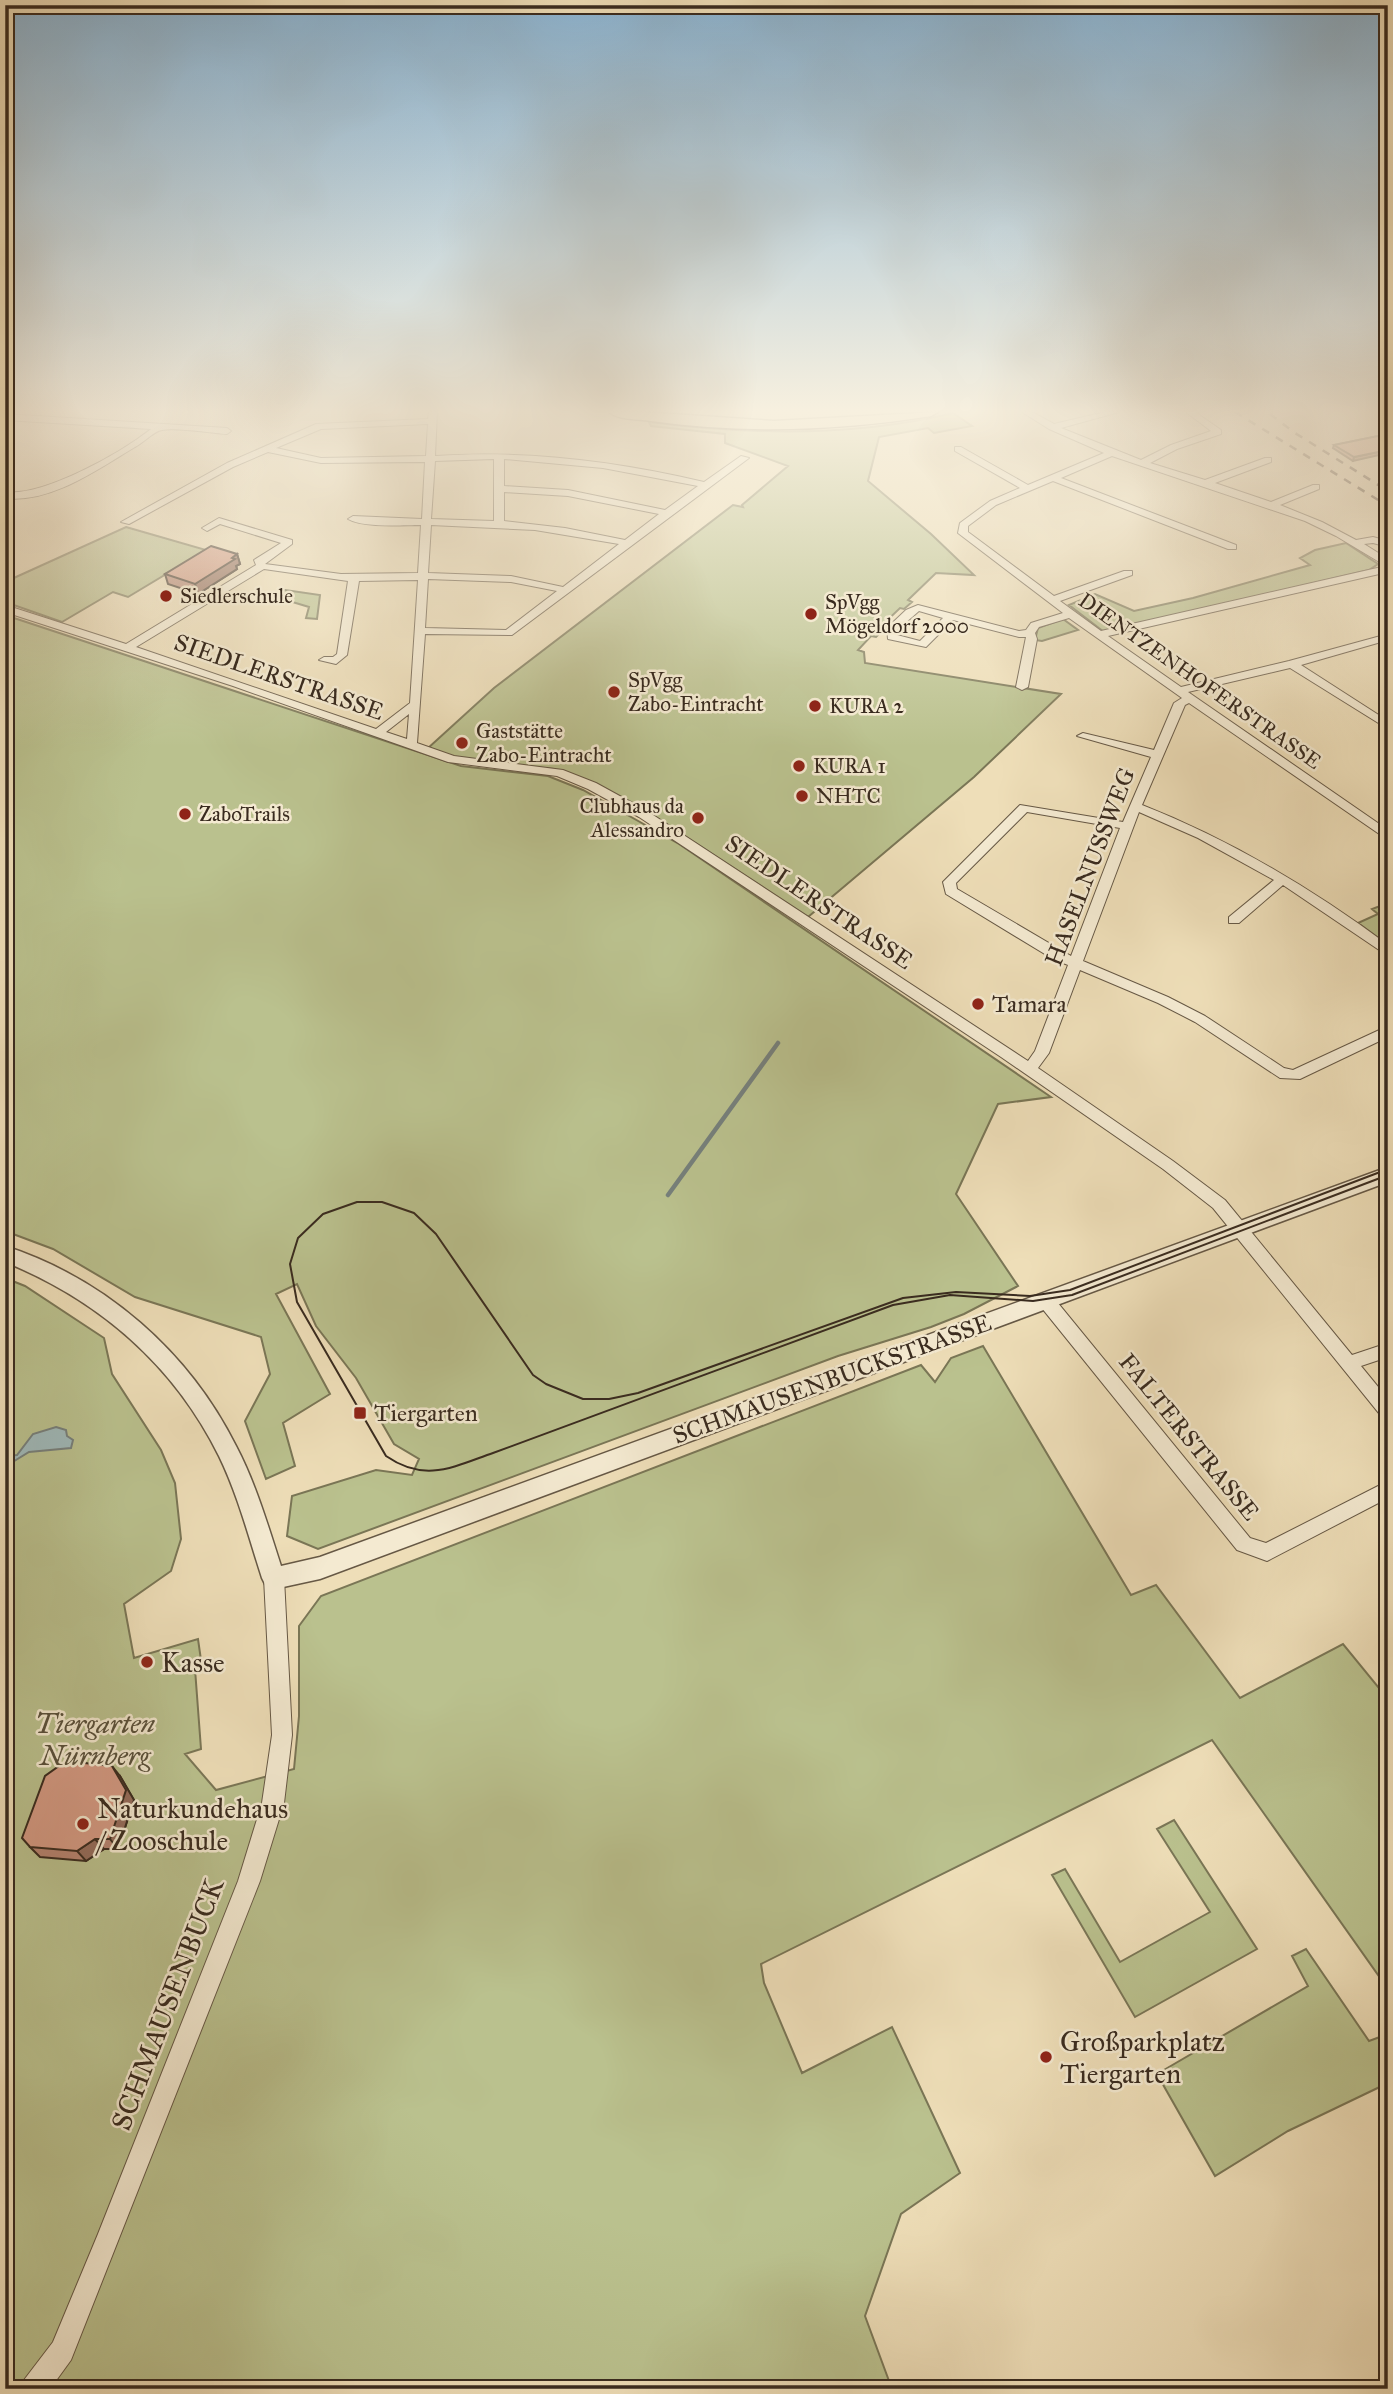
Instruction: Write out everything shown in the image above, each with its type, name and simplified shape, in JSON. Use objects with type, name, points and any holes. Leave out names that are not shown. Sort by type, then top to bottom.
[{"type":"street","points":[[219,524],[289,542],[258,562],[262,566],[321,576],[354,578],[479,574],[539,582],[564,590]]},
{"type":"street","points":[[408,745],[413,741],[427,524]]},
{"type":"street","points":[[516,524],[627,543]]},
{"type":"street","points":[[420,631],[509,633],[653,524]]},
{"type":"street","name":"DIENTZENHOFERSTRASSE","points":[[964,524],[963,533],[1099,635],[1388,836]]},
{"type":"street","points":[[1172,524],[1232,547]]},
{"type":"street","points":[[1318,524],[1356,543],[1388,566]]},
{"type":"street","points":[[1356,543],[1373,540],[1388,544]]},
{"type":"street","points":[[126,649],[262,566]]},
{"type":"street","points":[[1099,635],[1388,566]]},
{"type":"street","points":[[1053,600],[1128,573]]},
{"type":"street","points":[[324,660],[336,662],[342,655],[354,578]]},
{"type":"street","name":"SIEDLERSTRASSE","points":[[5,608],[237,684],[408,745],[472,764],[559,773],[608,794],[670,830],[1030,1070],[1179,1173],[1219,1204],[1388,1412]]},
{"type":"street","points":[[950,617],[922,645],[892,637],[891,630],[918,608],[1018,634],[1030,633]]},
{"type":"street","points":[[1030,633],[1035,625],[1071,614]]},
{"type":"street","points":[[1022,687],[1032,639],[1030,633]]},
{"type":"street","points":[[1184,695],[1388,637]]},
{"type":"street","points":[[1292,664],[1388,726]]},
{"type":"street","name":"HASELNUSSWEG","points":[[1030,1070],[1042,1053],[1127,825],[1184,695]]},
{"type":"street","points":[[376,734],[415,704]]},
{"type":"street","points":[[1371,715],[1388,709]]},
{"type":"street","name":"HASELNUSSWEG","points":[[1083,736],[1158,755]]},
{"type":"street","points":[[1136,807],[1223,845],[1282,880],[1388,951]]},
{"type":"street","points":[[1127,825],[1024,808],[950,882],[951,891],[1076,965],[1176,1006],[1231,1038],[1280,1073],[1295,1075],[1388,1031]]},
{"type":"street","points":[[1234,920],[1282,880]]},
{"type":"street","name":"SCHMAUSENBUCKSTRASSE","points":[[274,1578],[320,1567],[1047,1302],[1388,1174]]},
{"type":"street","points":[[5,1254],[57,1276],[99,1300],[129,1323],[167,1361],[210,1421],[229,1455],[274,1578]]},
{"type":"street","name":"FALTERSTRASSE","points":[[1047,1302],[1244,1544],[1267,1552],[1388,1489]]},
{"type":"street","points":[[1350,1363],[1388,1350]]},
{"type":"street","name":"SCHMAUSENBUCK","points":[[33,2389],[62,2351],[110,2234],[199,2014],[249,1881],[273,1803],[281,1746],[274,1578]]},
{"type":"green space","points":[[709,524],[919,524],[974,575],[936,573],[908,600],[912,602],[904,609],[900,608],[879,628],[883,630],[876,637],[871,636],[858,650],[864,652],[865,663],[1061,694],[974,777],[808,917],[646,811],[554,769],[473,762],[427,749],[494,688]]},
{"type":"green space","points":[[126,527],[206,550],[128,597],[113,592],[62,622],[5,602],[5,582]]},
{"type":"green space","points":[[1346,543],[1378,564],[1369,570],[1104,632],[1069,605],[1095,594],[1134,611],[1193,598],[1310,565],[1300,558],[1315,550]]},
{"type":"green space","points":[[285,590],[320,595],[317,619],[306,618],[309,607],[269,595]]},
{"type":"green space","points":[[5,615],[461,766],[548,776],[583,790],[679,844],[1051,1097],[998,1104],[956,1194],[1018,1286],[964,1314],[931,1327],[838,1356],[318,1549],[287,1536],[292,1496],[376,1470],[412,1475],[419,1459],[394,1444],[356,1378],[316,1326],[297,1284],[276,1294],[330,1394],[283,1423],[295,1466],[266,1479],[245,1421],[270,1374],[261,1337],[135,1297],[53,1249],[5,1231]]},
{"type":"green space","points":[[1063,619],[1078,630],[1042,641],[1035,640],[1038,628]]},
{"type":"green space","points":[[1388,903],[1388,945],[1358,923],[1378,914],[1372,909]]},
{"type":"green space","name":"Tiergarten Nürnberg","points":[[5,1278],[25,1286],[104,1338],[112,1374],[161,1450],[175,1483],[181,1539],[171,1571],[124,1604],[134,1658],[198,1639],[202,1667],[195,1669],[201,1749],[185,1754],[216,1790],[294,1769],[299,1716],[299,1626],[321,1596],[921,1365],[935,1382],[951,1358],[983,1346],[1131,1595],[1156,1585],[1240,1698],[1343,1644],[1388,1699],[1388,1989],[1212,1740],[761,1964],[764,1983],[802,2073],[892,2027],[960,2173],[901,2214],[865,2316],[892,2389],[5,2389]]},
{"type":"green space","points":[[1174,1820],[1257,1949],[1135,2017],[1052,1875],[1065,1869],[1120,1962],[1210,1912],[1157,1829]]},
{"type":"green space","points":[[1306,1949],[1369,2041],[1388,2034],[1388,2083],[1288,2131],[1215,2176],[1157,2074],[1308,1986],[1292,1956]]},
{"type":"water","points":[[56,1427],[66,1430],[67,1436],[73,1440],[71,1448],[29,1452],[11,1463],[5,1462],[5,1456],[17,1455],[33,1434]]},
{"type":"building","points":[[211,546],[237,554],[232,558],[235,559],[195,584],[165,574]]},
{"type":"building","name":"Naturkundehaus / Zooschule","points":[[66,1761],[112,1766],[126,1790],[110,1839],[95,1839],[77,1851],[30,1847],[22,1838],[45,1776]]},
{"type":"waterway","points":[[668,1195],[778,1043]]},
{"type":"tram line","points":[[1388,1169],[1070,1290],[1030,1296],[956,1292],[903,1298],[638,1393],[609,1399],[583,1399],[546,1384],[533,1375],[436,1234],[414,1213],[382,1202],[357,1202],[323,1214],[298,1238],[290,1264],[297,1302],[386,1456],[414,1469],[439,1470],[493,1453],[893,1305],[950,1295],[1033,1301],[1072,1295],[1388,1175]]},
{"type":"place","name":"Siedlerschule","points":[[166,596]]},
{"type":"place","name":"SpVgg Mögeldorf 2000","points":[[811,614]]},
{"type":"place","name":"SpVgg Zabo-Eintracht","points":[[614,692]]},
{"type":"place","name":"KURA 2","points":[[815,706]]},
{"type":"place","name":"Gaststätte Zabo-Eintracht","points":[[462,743]]},
{"type":"place","name":"KURA 1","points":[[799,766]]},
{"type":"place","name":"NHTC","points":[[802,796]]},
{"type":"place","name":"ZaboTrails","points":[[185,814]]},
{"type":"place","name":"Clubhaus da Alessandro","points":[[698,818]]},
{"type":"place","name":"Tamara","points":[[978,1004]]},
{"type":"place","name":"Tiergarten","points":[[360,1413]]},
{"type":"place","name":"Kasse","points":[[147,1662]]},
{"type":"place","name":"Naturkundehaus / Zooschule","points":[[83,1824]]},
{"type":"place","name":"Großparkplatz Tiergarten","points":[[1046,2057]]}]
